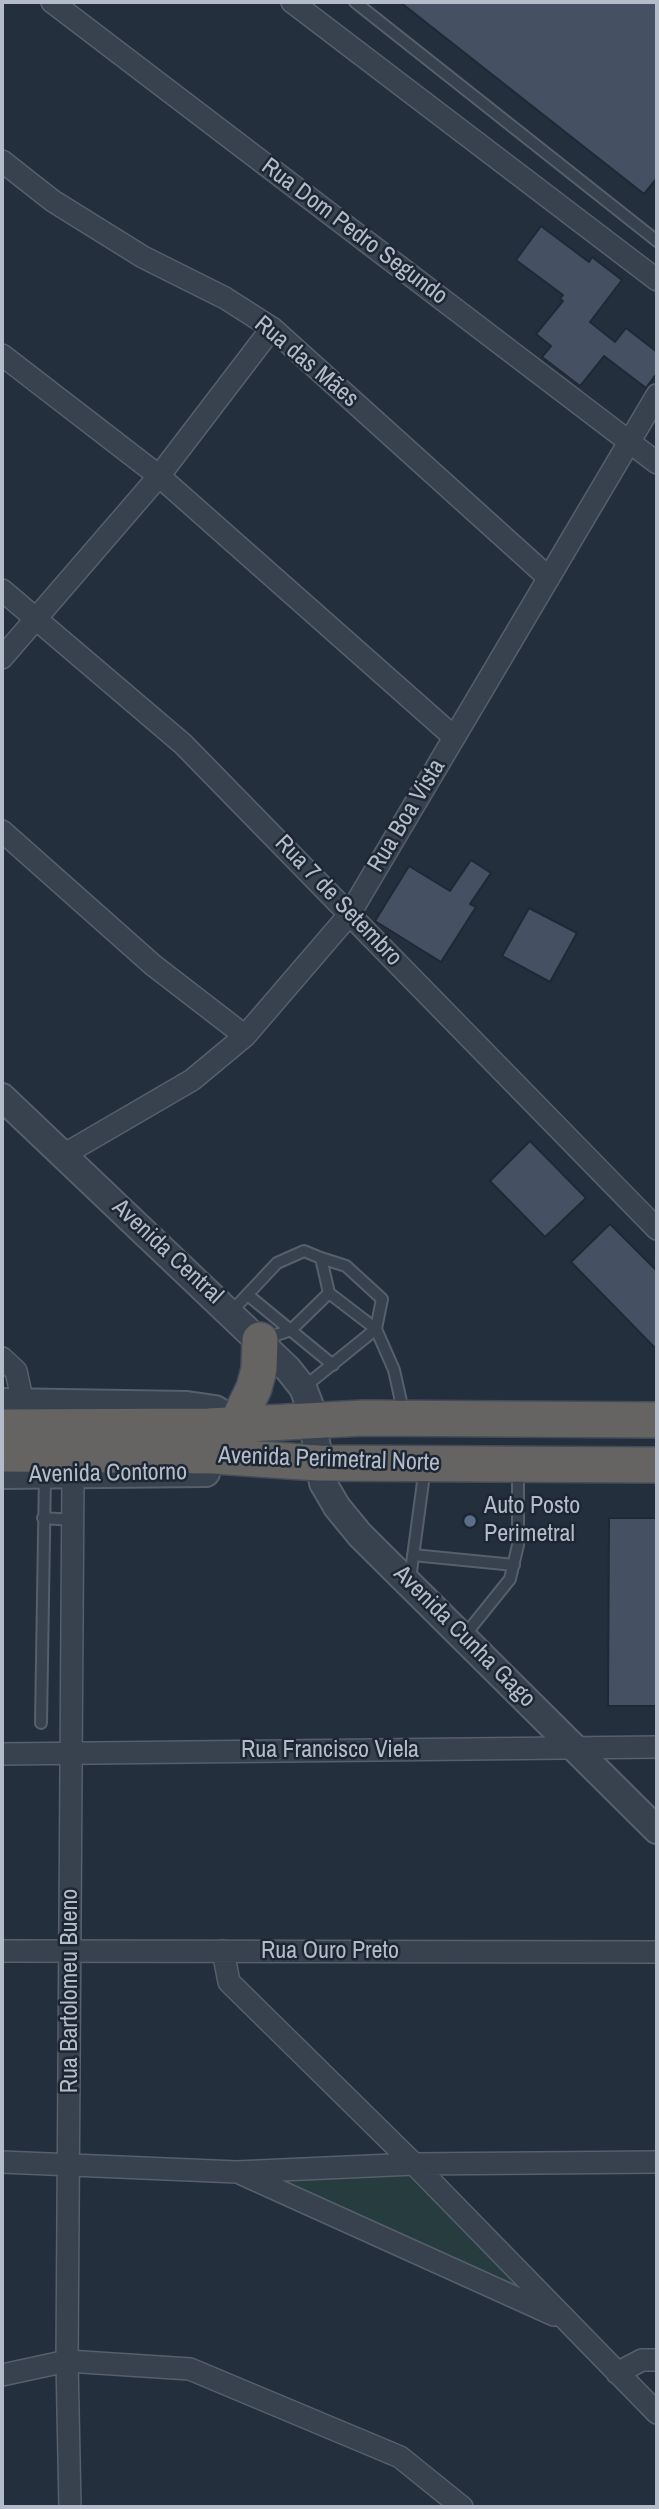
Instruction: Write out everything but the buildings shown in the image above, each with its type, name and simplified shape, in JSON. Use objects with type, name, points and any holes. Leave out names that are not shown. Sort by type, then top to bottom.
[{"type":"highway","points":[[237,1423],[275,1335]]},
{"type":"highway","name":"Avenida Perimetral Norte","points":[[9,1410],[237,1423],[405,1418],[657,1420]]},
{"type":"highway","name":"Avenida Perimetral Norte","points":[[2,1454],[214,1456],[318,1463],[657,1465]]},
{"type":"street","name":"Rua Dom Pedro Segundo","points":[[52,2],[657,463]]},
{"type":"street","points":[[292,2],[657,280]]},
{"type":"street","name":"Rua das Mães","points":[[2,161],[53,201],[143,257],[225,299],[272,328],[549,578]]},
{"type":"street","points":[[2,658],[159,476],[272,328]]},
{"type":"street","points":[[2,355],[159,476],[454,737]]},
{"type":"street","name":"Rua Boa Vista","points":[[65,1154],[192,1080],[245,1036],[349,915],[657,395]]},
{"type":"street","name":"Rua 7 de Setembro","points":[[2,590],[183,744],[277,836],[349,915],[657,1229]]},
{"type":"street","points":[[2,831],[153,965],[245,1036]]},
{"type":"street","name":"Avenida Central","points":[[2,1097],[275,1335],[303,1388],[314,1420]]},
{"type":"street","points":[[2,1358],[16,1371],[9,1410]]},
{"type":"street","name":"Avenida Cunha Gago","points":[[314,1420],[318,1463],[323,1483],[337,1507],[360,1535],[465,1635],[657,1830]]},
{"type":"street","name":"Avenida Contorno","points":[[2,1475],[216,1473],[253,1460]]},
{"type":"street","name":"Rua Bartolomeu Bueno","points":[[70,2507],[67,2361],[71,2163],[73,1474]]},
{"type":"street","name":"Rua Francisco Viela","points":[[2,1754],[657,1747]]},
{"type":"street","name":"Rua Ouro Preto","points":[[2,1951],[657,1952]]},
{"type":"street","points":[[223,1951],[229,1982],[414,2164],[657,2413]]},
{"type":"street","points":[[2,2162],[237,2172],[414,2164],[657,2162]]},
{"type":"street","points":[[237,2172],[565,2320]]},
{"type":"street","points":[[617,2373],[642,2360],[657,2360]]},
{"type":"street","points":[[2,2375],[67,2361],[191,2369],[400,2456],[462,2507]]},
{"type":"lane","points":[[362,4],[656,237]]},
{"type":"lane","points":[[240,1304],[277,1263],[304,1251],[346,1266],[382,1299],[376,1329],[303,1388]]},
{"type":"lane","points":[[321,1258],[329,1293],[376,1329],[394,1370],[405,1418]]},
{"type":"lane","points":[[329,1293],[275,1335],[333,1365]]},
{"type":"lane","points":[[409,1582],[426,1464]]},
{"type":"lane","points":[[465,1635],[510,1579],[518,1545],[518,1464]]},
{"type":"lane","points":[[41,1723],[45,1474]]},
{"type":"lane","points":[[43,1518],[73,1520]]},
{"type":"lane","points":[[413,1555],[514,1565]]},
{"type":"green space","points":[[412,2170],[532,2297],[283,2181]]},
{"type":"place","name":"Auto Posto Perimetral","points":[[470,1521]]}]
